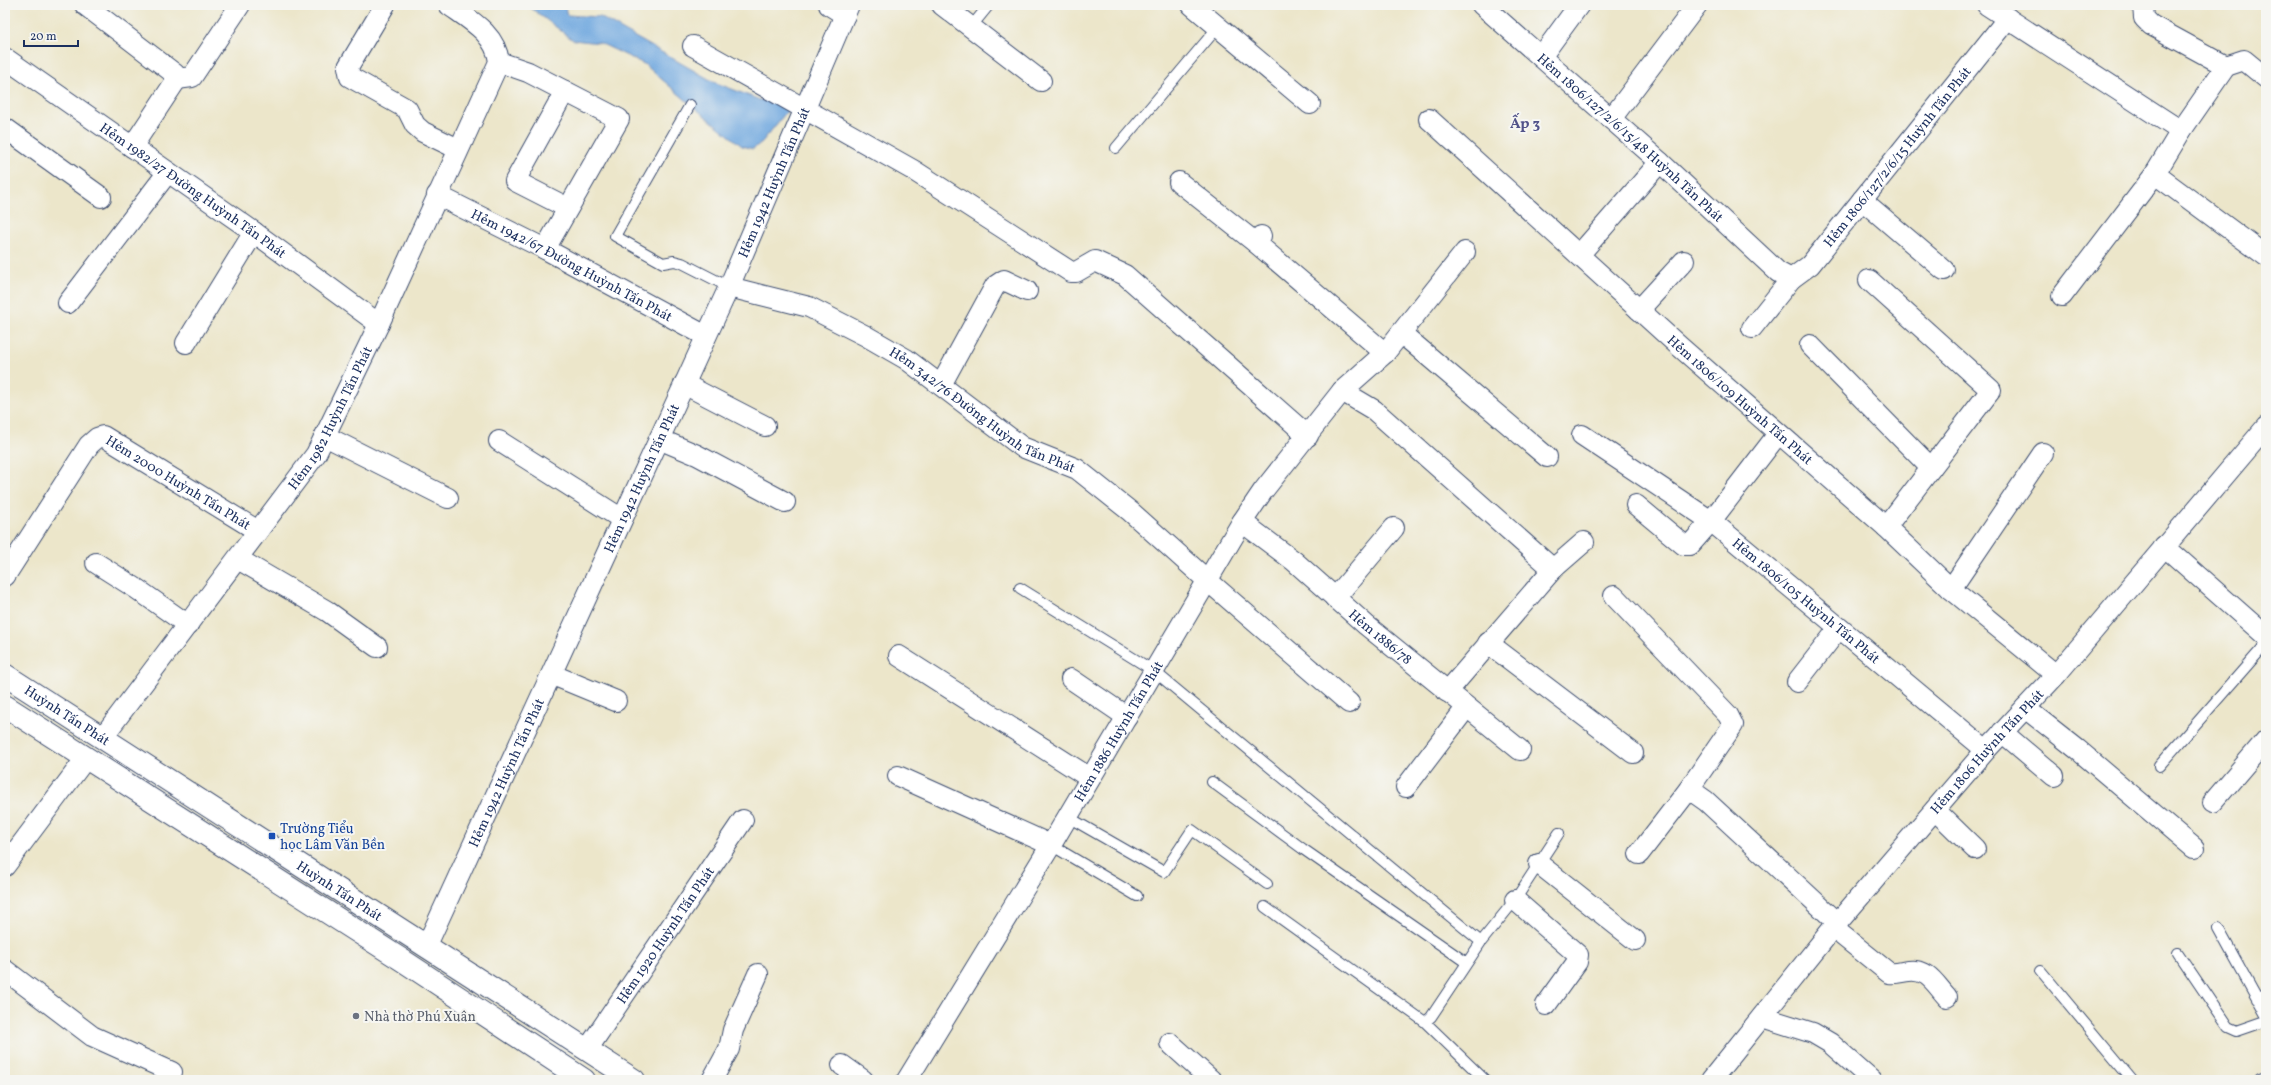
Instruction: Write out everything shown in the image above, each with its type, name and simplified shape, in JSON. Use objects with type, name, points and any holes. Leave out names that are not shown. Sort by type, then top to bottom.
[{"type":"main road","name":"Huỳnh Tấn Phát","points":[[5,675],[426,948],[634,1080]]},
{"type":"main road","name":"Huỳnh Tấn Phát","points":[[5,706],[575,1078]]},
{"type":"main road","points":[[575,1078],[587,1050]]},
{"type":"street","points":[[85,5],[172,70],[177,79]]},
{"type":"street","points":[[132,147],[177,79],[192,77],[240,5]]},
{"type":"street","points":[[385,5],[348,67],[350,77],[407,109],[415,125],[423,132],[458,149]]},
{"type":"street","points":[[449,5],[474,22],[488,35],[498,51],[499,62],[528,72],[619,119],[545,249]]},
{"type":"street","points":[[942,5],[1041,81]]},
{"type":"street","points":[[1192,5],[1310,104]]},
{"type":"street","name":"Hẻm 1806/127/2/6/15/48 Huỳnh Tấn Phát","points":[[1482,5],[1660,162],[1784,275]]},
{"type":"street","points":[[1542,58],[1579,5]]},
{"type":"street","points":[[1611,119],[1697,5]]},
{"type":"street","points":[[1987,5],[2181,131]]},
{"type":"street","points":[[2143,5],[2144,18],[2151,25],[2226,66]]},
{"type":"street","name":"Hẻm 1942 Huỳnh Tấn Phát","points":[[426,948],[553,675],[622,519],[729,287],[804,109],[841,8]]},
{"type":"street","name":"Hẻm 1806/127/2/6/15 Huỳnh Tấn Phát","points":[[1752,328],[1784,275],[1810,264],[2008,18]]},
{"type":"street","points":[[693,46],[913,170],[1071,272],[1076,272],[1092,262],[1098,261],[1125,275],[1308,436]]},
{"type":"street","name":"Hẻm 1982/27 Đường Huỳnh Tấn Phát","points":[[5,58],[254,232],[379,324]]},
{"type":"street","points":[[2062,296],[2155,174],[2181,131],[2226,66],[2244,60],[2266,78]]},
{"type":"street","name":"Hẻm 1982 Huỳnh Tấn Phát","points":[[102,738],[316,454],[379,324],[499,62]]},
{"type":"street","points":[[565,91],[515,181],[568,208]]},
{"type":"street","name":"Hẻm 1806/109 Huỳnh Tấn Phát","points":[[1429,119],[1639,310],[1778,434],[1886,527],[1951,589],[2056,675]]},
{"type":"street","points":[[5,128],[101,197]]},
{"type":"street","points":[[1579,255],[1660,162]]},
{"type":"street","points":[[68,303],[168,172]]},
{"type":"street","points":[[2155,174],[2266,256]]},
{"type":"street","points":[[1179,182],[1258,239],[1385,353]]},
{"type":"street","name":"Hẻm 1942/67 Đường Huỳnh Tấn Phát","points":[[437,195],[545,249],[706,336]]},
{"type":"street","points":[[1862,200],[1944,270]]},
{"type":"street","points":[[186,343],[254,232]]},
{"type":"street","name":"Hẻm 1886 Huỳnh Tấn Phát","points":[[907,1080],[1068,817],[1242,522],[1263,491],[1308,436],[1342,391],[1385,353],[1465,252]]},
{"type":"street","points":[[1639,310],[1684,261]]},
{"type":"street","points":[[941,385],[995,286],[1004,280],[1027,291]]},
{"type":"street","points":[[1869,280],[1991,390],[1886,527]]},
{"type":"street","name":"Hẻm 342/76 Đường Huỳnh Tấn Phát","points":[[729,287],[809,307],[866,336],[906,359],[1022,448],[1077,469],[1132,512],[1208,581],[1349,703]]},
{"type":"street","points":[[1401,333],[1547,457]]},
{"type":"street","points":[[1810,345],[1930,468]]},
{"type":"street","points":[[684,384],[765,426]]},
{"type":"street","points":[[1342,391],[1374,410],[1553,569]]},
{"type":"street","points":[[1636,505],[1684,545],[1690,545],[1711,521],[1778,434]]},
{"type":"street","name":"Hẻm 1806/105 Huỳnh Tấn Phát","points":[[1582,435],[1711,521],[1986,750]]},
{"type":"street","name":"Hẻm 2000 Huỳnh Tấn Phát","points":[[5,576],[89,445],[97,438],[103,436],[258,531]]},
{"type":"street","points":[[324,436],[448,498]]},
{"type":"street","name":"Hẻm 1806 Huỳnh Tấn Phát","points":[[1712,1080],[1835,926],[1986,750],[2056,675],[2164,546],[2262,437]]},
{"type":"street","points":[[659,439],[697,455],[785,502]]},
{"type":"street","points":[[499,441],[622,519]]},
{"type":"street","points":[[1951,589],[2042,453]]},
{"type":"street","name":"Hẻm 1886/78","points":[[1242,522],[1294,562],[1466,708],[1520,750]]},
{"type":"street","points":[[1335,598],[1394,528]]},
{"type":"street","points":[[1447,692],[1553,569],[1584,542]]},
{"type":"street","points":[[2164,546],[2266,636]]},
{"type":"street","points":[[238,559],[327,611],[377,647]]},
{"type":"street","points":[[96,563],[138,588],[188,625]]},
{"type":"street","points":[[1614,596],[1732,721],[1731,730],[1689,789],[1639,854]]},
{"type":"street","points":[[1797,682],[1839,628]]},
{"type":"street","points":[[1488,643],[1633,754]]},
{"type":"street","points":[[899,656],[1090,778]]},
{"type":"street","points":[[553,675],[616,701]]},
{"type":"street","points":[[1071,679],[1127,717]]},
{"type":"street","points":[[1406,787],[1466,708]]},
{"type":"street","points":[[2025,708],[2077,748],[2194,848]]},
{"type":"street","points":[[2002,732],[2054,776]]},
{"type":"street","points":[[2213,802],[2266,740]]},
{"type":"street","points":[[5,866],[86,758]]},
{"type":"street","points":[[898,776],[1051,845]]},
{"type":"street","points":[[1689,789],[1706,802],[1835,926],[1889,973],[1896,974],[1918,970],[1925,972],[1947,997]]},
{"type":"street","points":[[1935,810],[1975,849]]},
{"type":"street","name":"Hẻm 1920 Huỳnh Tấn Phát","points":[[587,1050],[743,820]]},
{"type":"street","points":[[1539,864],[1635,940]]},
{"type":"street","points":[[1515,900],[1578,955],[1577,962],[1546,1005]]},
{"type":"street","points":[[5,970],[92,1036],[172,1072]]},
{"type":"street","points":[[712,1080],[729,1049],[733,1030],[758,974]]},
{"type":"street","points":[[1762,1017],[1813,1033],[1830,1043],[1872,1080]]},
{"type":"street","points":[[1170,1043],[1211,1080]]},
{"type":"street","points":[[842,1065],[863,1080]]},
{"type":"lane","points":[[971,27],[989,5]]},
{"type":"lane","points":[[1116,148],[1218,27]]},
{"type":"lane","points":[[690,105],[615,236],[663,263],[674,261],[682,263],[729,287]]},
{"type":"lane","points":[[1020,588],[1154,671],[1481,942]]},
{"type":"lane","points":[[2159,766],[2266,644]]},
{"type":"lane","points":[[1212,782],[1303,849],[1467,963]]},
{"type":"lane","points":[[1068,817],[1164,872],[1192,830],[1267,884]]},
{"type":"lane","points":[[1424,1022],[1431,1017],[1481,942],[1515,900],[1559,833]]},
{"type":"lane","points":[[1051,845],[1137,896]]},
{"type":"lane","points":[[1265,907],[1424,1022],[1484,1080]]},
{"type":"lane","points":[[2218,928],[2262,997],[2266,1015]]},
{"type":"lane","points":[[2178,952],[2228,1026],[2237,1031],[2266,1021]]},
{"type":"lane","points":[[2041,970],[2132,1080]]},
{"type":"lane","points":[[2260,1080],[2266,1078]]},
{"type":"water","points":[[527,5],[565,5],[567,15],[600,17],[714,82],[760,100],[778,100],[788,110],[762,142],[753,149],[742,146],[644,64],[600,43],[573,40]]},
{"type":"place","name":"Trường Tiểu học Lâm Văn Bền","points":[[272,836]]},
{"type":"place","name":"Nhà thờ Phú Xuân","points":[[356,1016]]},
{"type":"district","name":"Ấp 3","points":[[1525,123]]}]
